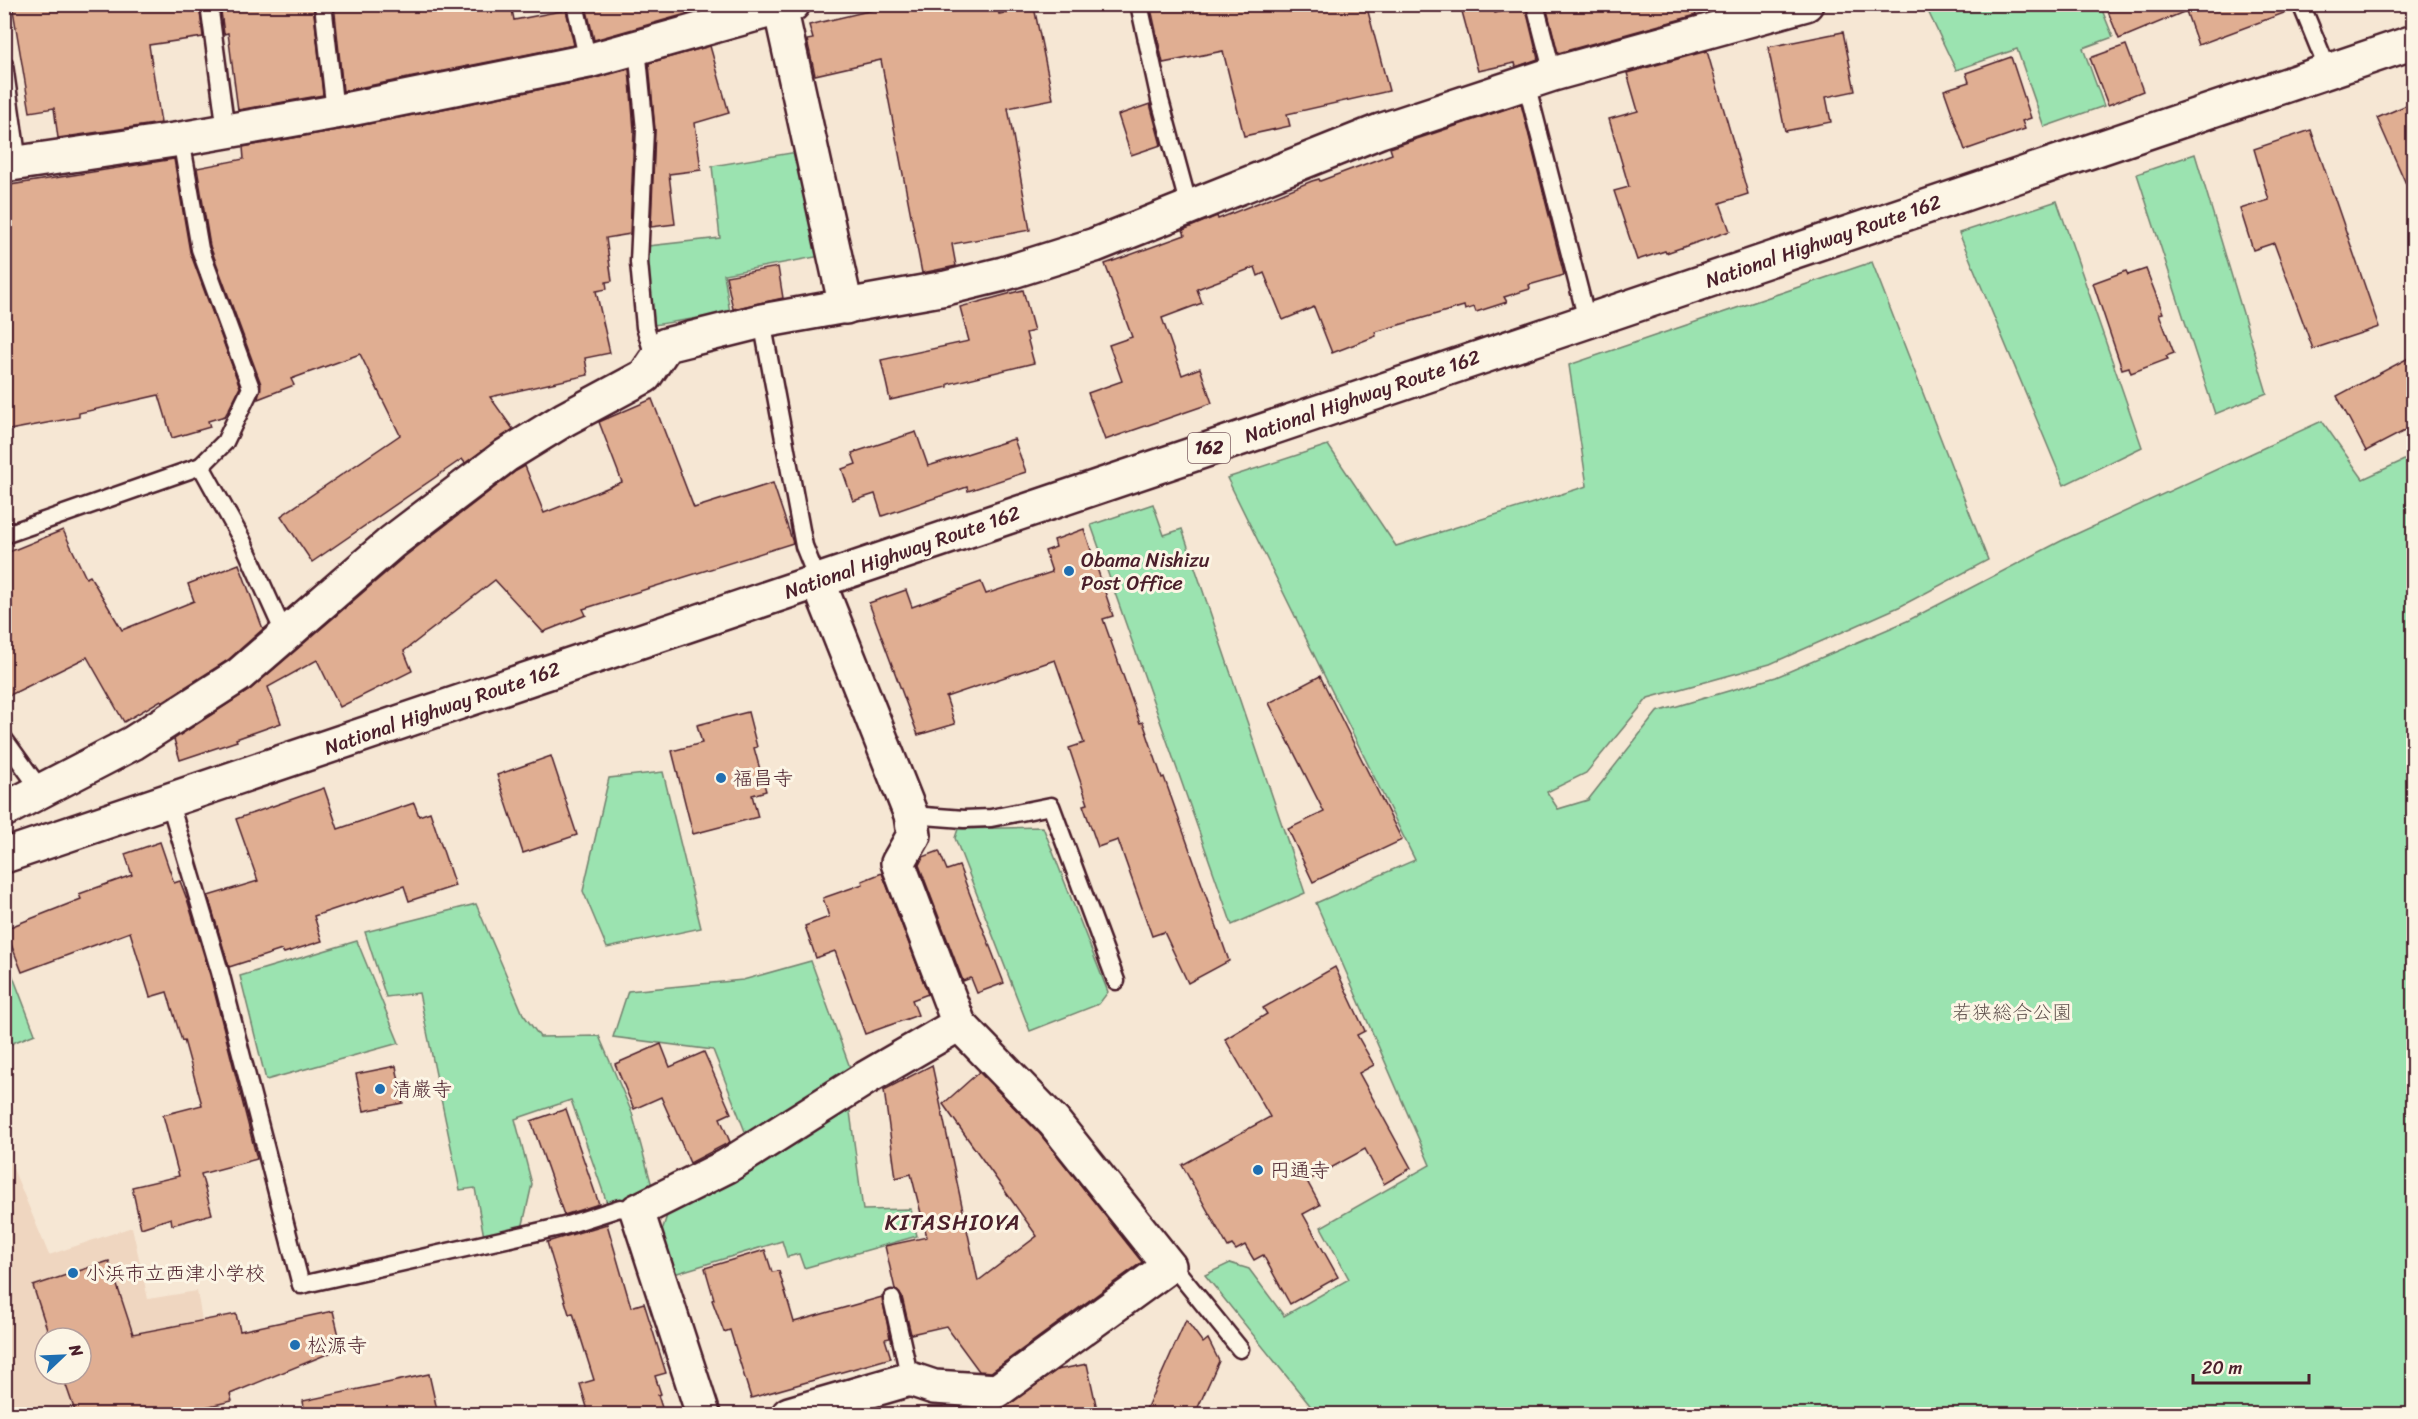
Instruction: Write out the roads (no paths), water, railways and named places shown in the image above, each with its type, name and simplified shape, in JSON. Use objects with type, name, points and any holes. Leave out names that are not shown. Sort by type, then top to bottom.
[{"type":"main road","points":[[4,810],[132,743],[238,675],[392,542],[506,456],[565,419],[645,376],[666,345],[762,321],[946,288],[1003,274],[1095,245],[1380,131],[1539,79],[1806,4]]},
{"type":"main road","points":[[11,164],[181,139],[335,112],[588,61],[784,6],[846,307]]},
{"type":"main road","name":"National Highway Route 162","points":[[6,852],[169,800],[2414,42]]},
{"type":"main road","points":[[789,1414],[910,1379],[934,1387],[997,1391],[1169,1266],[1054,1122],[959,1023],[898,863],[914,835],[911,815],[818,581]]},
{"type":"main road","points":[[703,1414],[637,1210],[727,1166],[866,1078],[959,1023]]},
{"type":"lane","points":[[209,4],[226,131]]},
{"type":"lane","points":[[323,4],[335,112]]},
{"type":"lane","points":[[575,4],[588,61]]},
{"type":"lane","points":[[1139,4],[1160,100],[1189,207]]},
{"type":"lane","points":[[1535,4],[1539,79],[1587,320]]},
{"type":"lane","points":[[2301,4],[2328,70]]},
{"type":"lane","points":[[636,47],[645,130],[639,262],[645,327],[655,361]]},
{"type":"lane","points":[[4,65],[11,164]]},
{"type":"lane","points":[[4,535],[201,466],[225,442],[251,388],[200,249],[181,139]]},
{"type":"lane","points":[[762,321],[804,546],[818,581]]},
{"type":"lane","points":[[201,466],[242,540],[285,635]]},
{"type":"lane","points":[[4,739],[42,792]]},
{"type":"lane","points":[[169,800],[220,972],[301,1284],[564,1226],[620,1208],[637,1210]]},
{"type":"lane","points":[[911,815],[964,819],[991,818],[1050,806],[1116,981]]},
{"type":"lane","points":[[1169,1266],[1180,1275],[1240,1348]]},
{"type":"lane","points":[[892,1299],[910,1379]]},
{"type":"place","name":"Obama Nishizu Post Office","points":[[1069,571]]},
{"type":"place","name":"福昌寺","points":[[721,778]]},
{"type":"place","name":"清巌寺","points":[[380,1089]]},
{"type":"place","name":"円通寺","points":[[1258,1170]]},
{"type":"place","name":"小浜市立西津小学校","points":[[73,1273]]},
{"type":"place","name":"松源寺","points":[[295,1345]]},
{"type":"district","name":"KITASHIOYA","points":[[953,1222]]},
{"type":"park label","name":"若狭総合公園","points":[[2012,1012]]}]
